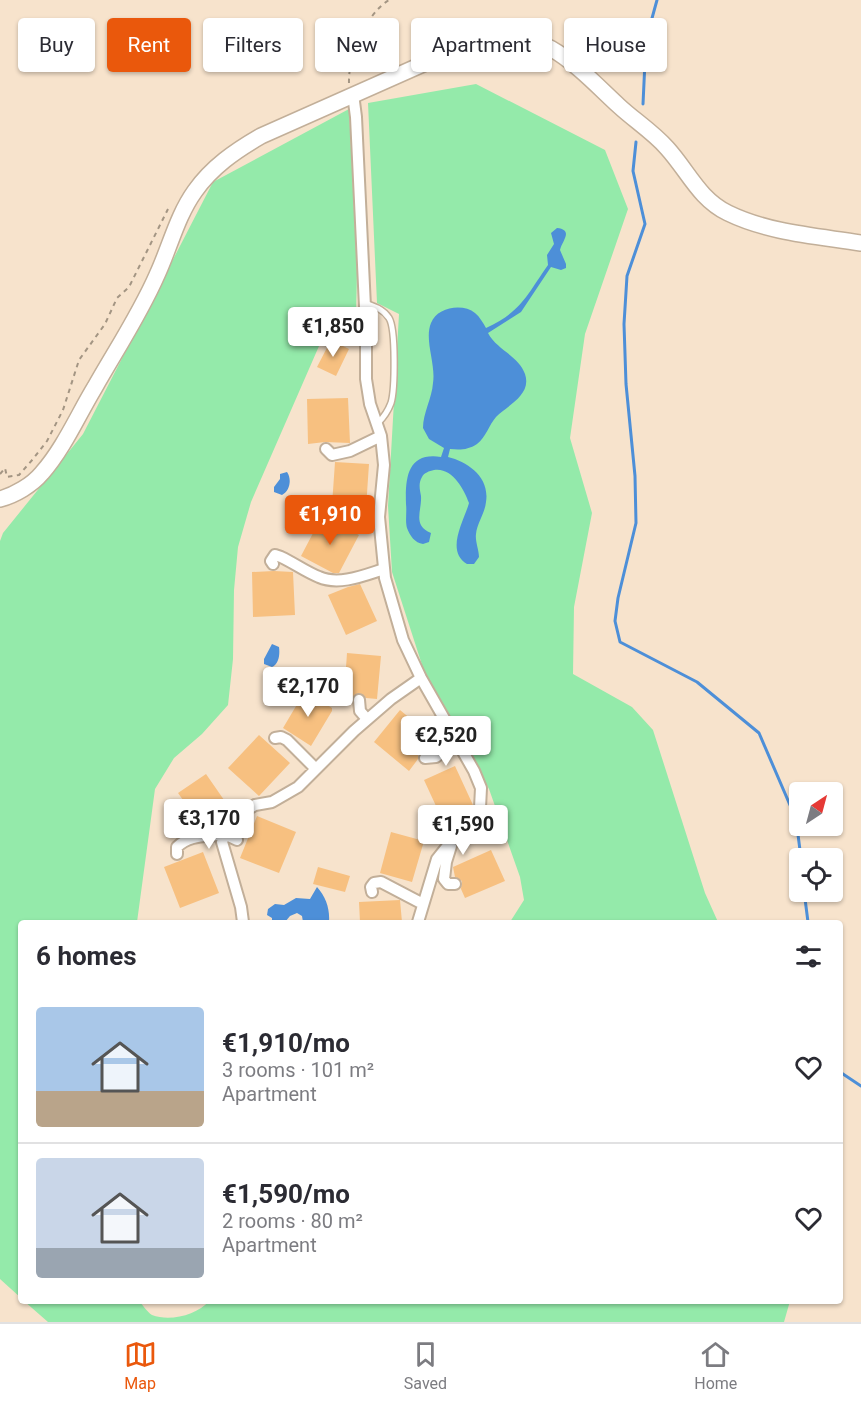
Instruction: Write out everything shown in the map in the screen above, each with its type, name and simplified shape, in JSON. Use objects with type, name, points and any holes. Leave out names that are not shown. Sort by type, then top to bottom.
[{"type":"street","points":[[0,499],[32,483],[60,447],[149,292],[180,219],[194,193],[227,157],[261,136],[484,37],[497,34],[529,37],[563,55],[667,148],[696,188],[709,201],[728,213],[788,232],[861,243]]},
{"type":"street","points":[[352,94],[356,117],[365,303],[366,379],[370,404],[381,436],[384,465],[379,517],[385,578],[403,640],[481,788],[480,808],[469,826],[453,839],[437,859],[419,920]]},
{"type":"street","points":[[326,449],[332,455],[344,455],[381,436]]},
{"type":"street","points":[[273,564],[271,561],[275,555],[310,569],[321,579],[337,584],[384,568]]},
{"type":"street","points":[[243,920],[222,842],[224,834],[240,814],[255,805],[272,802],[298,787],[367,719],[421,678]]},
{"type":"street","points":[[359,700],[360,711],[367,719]]},
{"type":"street","points":[[275,738],[289,738],[316,769]]},
{"type":"street","points":[[425,758],[436,757],[456,740]]},
{"type":"street","points":[[456,816],[462,831]]},
{"type":"street","points":[[213,824],[224,834],[237,840]]},
{"type":"street","points":[[177,854],[177,847],[184,842],[201,835],[224,834]]},
{"type":"street","points":[[453,839],[444,879],[448,884],[455,884]]},
{"type":"street","points":[[372,892],[371,887],[376,882],[389,882],[423,904]]},
{"type":"lane","points":[[365,303],[383,311],[388,316],[392,327],[394,364],[391,402],[386,415],[378,423]]},
{"type":"path","points":[[352,94],[349,74],[359,38],[368,20],[389,0]]},
{"type":"green space","points":[[476,84],[605,150],[628,209],[585,334],[570,438],[592,513],[574,607],[573,674],[632,707],[653,730],[705,893],[717,920],[511,920],[524,900],[520,877],[489,789],[424,671],[392,572],[388,506],[399,314],[377,303],[368,103]]},
{"type":"green space","points":[[349,109],[357,273],[356,315],[326,330],[251,502],[238,547],[234,590],[233,659],[228,705],[202,734],[174,758],[155,789],[137,920],[18,920],[18,1295],[0,1279],[0,541],[3,533],[83,434],[213,182]]},
{"type":"green space","points":[[27,1304],[142,1304],[152,1315],[167,1318],[183,1316],[206,1304],[789,1304],[784,1322],[48,1322]]},
{"type":"water","points":[[557,228],[566,233],[560,250],[566,268],[561,270],[551,267],[521,312],[488,333],[518,362],[525,374],[525,388],[518,399],[496,417],[477,444],[464,449],[450,449],[448,457],[470,467],[485,485],[485,506],[476,534],[479,557],[474,564],[467,564],[457,552],[457,544],[460,527],[469,503],[452,475],[434,470],[425,473],[420,482],[419,517],[425,530],[431,533],[429,542],[423,544],[415,541],[406,525],[406,485],[411,468],[421,458],[441,457],[444,448],[429,439],[423,428],[433,376],[429,330],[431,323],[439,313],[451,308],[470,310],[478,316],[486,328],[516,309],[548,265],[547,255],[554,244],[551,233]]},
{"type":"water","points":[[287,472],[290,481],[287,491],[282,495],[274,492],[280,474]]},
{"type":"water","points":[[272,644],[279,647],[279,653],[278,661],[272,667],[264,664],[264,659]]},
{"type":"water","points":[[317,887],[327,903],[329,920],[303,920],[302,916],[297,913],[287,920],[272,920],[267,915],[268,909],[275,904],[284,905],[296,898],[310,899]]},
{"type":"building","points":[[331,340],[349,349],[336,376],[317,367]]},
{"type":"building","points":[[348,398],[350,443],[308,444],[307,399]]},
{"type":"building","points":[[335,462],[369,464],[366,508],[332,505]]},
{"type":"building","points":[[322,516],[359,535],[339,573],[333,573],[301,556]]},
{"type":"building","points":[[252,572],[293,572],[295,615],[253,617]]},
{"type":"building","points":[[360,584],[377,621],[346,635],[328,595]]},
{"type":"building","points":[[347,653],[381,656],[377,699],[366,698],[359,693],[352,697],[344,696]]},
{"type":"building","points":[[305,691],[332,708],[311,746],[283,728]]},
{"type":"building","points":[[400,710],[435,739],[418,754],[418,759],[409,771],[374,742]]},
{"type":"building","points":[[259,735],[290,763],[259,796],[228,768]]},
{"type":"building","points":[[455,766],[473,805],[461,811],[453,809],[449,816],[442,819],[424,780]]},
{"type":"building","points":[[206,774],[231,810],[217,819],[209,817],[203,828],[178,793]]},
{"type":"building","points":[[257,816],[296,832],[279,873],[240,858]]},
{"type":"building","points":[[391,832],[424,841],[412,882],[380,873]]},
{"type":"building","points":[[491,850],[505,881],[465,898],[461,889],[462,881],[455,877],[453,867]]},
{"type":"building","points":[[203,852],[219,893],[180,908],[164,867]]},
{"type":"building","points":[[318,867],[350,876],[345,892],[313,884]]},
{"type":"building","points":[[400,900],[402,920],[360,920],[359,902]]},
{"type":"waterway","points":[[643,104],[646,40],[657,0]]},
{"type":"waterway","points":[[636,142],[633,171],[645,224],[627,276],[624,324],[626,384],[635,476],[636,523],[618,598],[615,621],[620,642],[697,682],[759,733],[796,819],[800,848]]},
{"type":"waterway","points":[[805,902],[808,920]]},
{"type":"waterway","points":[[843,1074],[861,1086]]}]
